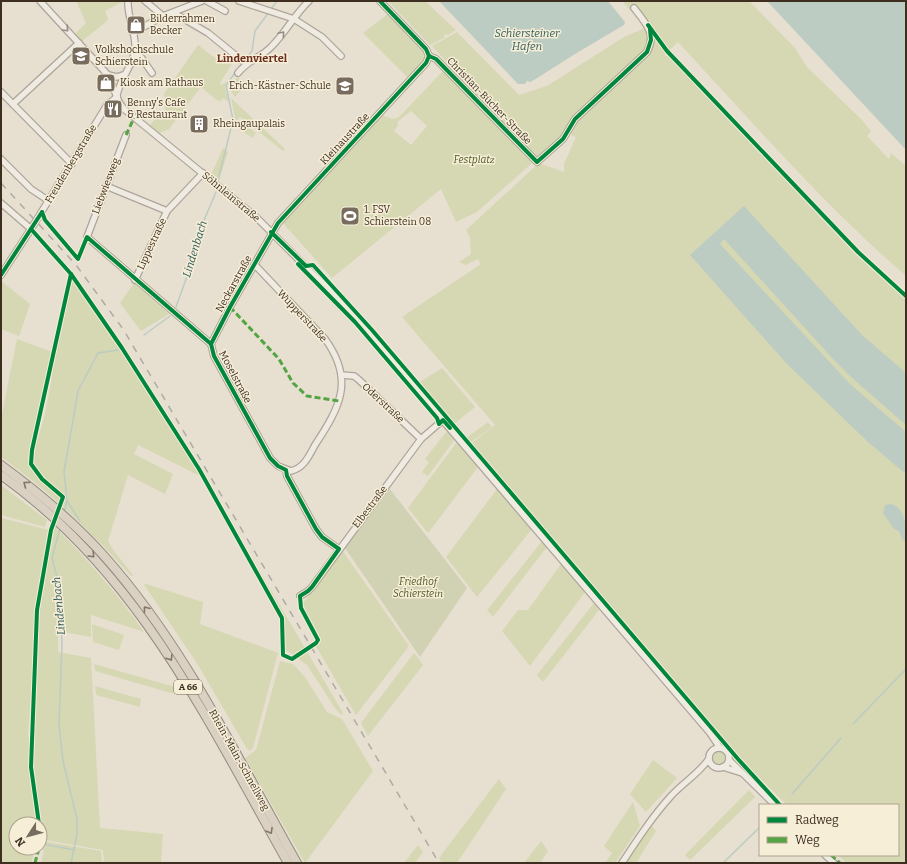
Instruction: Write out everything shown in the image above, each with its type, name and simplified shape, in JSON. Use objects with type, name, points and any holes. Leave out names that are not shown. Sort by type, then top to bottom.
[{"type":"highway","name":"Rhein-Main-Schnellweg","points":[[1,465],[49,507],[119,573],[163,632],[206,702],[297,863]]},
{"type":"highway","name":"Rhein-Main-Schnellweg","points":[[1,475],[49,507]]},
{"type":"highway","name":"Rhein-Main-Schnellweg","points":[[67,524],[113,579],[156,637],[200,706],[288,863]]},
{"type":"street","name":"Söhnleinstraße","points":[[40,1],[108,75],[117,97],[125,111],[203,173],[271,232],[344,305],[708,730],[720,748]]},
{"type":"street","points":[[117,97],[123,75],[134,54],[133,33],[128,1]]},
{"type":"street","points":[[145,1],[162,16]]},
{"type":"street","points":[[133,33],[162,16],[174,13],[202,1]]},
{"type":"street","points":[[207,1],[225,11]]},
{"type":"street","points":[[239,1],[294,19],[322,37],[341,56]]},
{"type":"street","points":[[238,73],[244,62],[268,50],[294,19],[299,10],[309,1]]},
{"type":"street","name":"Christian-Bücher-Straße","points":[[380,1],[426,49],[429,56],[436,59],[536,162],[563,140],[575,119],[647,52],[651,40],[651,32],[648,25],[634,8]]},
{"type":"street","points":[[174,13],[208,33],[244,62]]},
{"type":"street","points":[[13,104],[79,43]]},
{"type":"street","points":[[134,54],[142,57],[152,73]]},
{"type":"street","name":"Kleinaustraße","points":[[271,232],[286,213],[426,63],[429,56]]},
{"type":"street","points":[[108,75],[117,77],[123,75]]},
{"type":"street","points":[[1,92],[72,164]]},
{"type":"street","name":"Freudenbergstraße","points":[[1,275],[49,201],[107,105],[117,97]]},
{"type":"street","name":"Liebwiesweg","points":[[86,237],[126,135]]},
{"type":"street","points":[[1,159],[31,189],[49,201]]},
{"type":"street","name":"Lippestraße","points":[[135,280],[167,211],[203,173]]},
{"type":"street","points":[[106,186],[167,211]]},
{"type":"street","points":[[1,203],[31,229]]},
{"type":"street","name":"Neckarstraße","points":[[211,344],[271,232]]},
{"type":"street","name":"Moselstraße","points":[[86,237],[211,344],[217,361],[270,458],[278,466],[286,470]]},
{"type":"street","name":"Wupperstraße","points":[[254,264],[322,335],[334,353],[341,375],[340,399],[332,419],[304,463],[294,470],[286,470]]},
{"type":"street","name":"Oderstraße","points":[[341,375],[354,376],[358,379],[421,439]]},
{"type":"street","name":"Elbestraße","points":[[300,596],[308,591],[421,439],[444,420]]},
{"type":"street","points":[[286,470],[287,476],[316,529],[322,537],[339,549]]},
{"type":"street","points":[[622,863],[650,820],[678,789],[696,774],[708,760],[712,742],[708,730]]},
{"type":"street","points":[[711,750],[720,748],[726,751],[729,760],[746,775],[773,804]]},
{"type":"street","points":[[708,760],[713,766]]},
{"type":"street","points":[[723,767],[729,760]]},
{"type":"street","points":[[696,774],[713,766],[732,768],[746,775]]},
{"type":"street","points":[[826,856],[834,863]]},
{"type":"green space","points":[[76,1],[105,1],[106,3],[111,1],[122,2],[105,11],[108,19],[106,22],[82,41],[75,34],[86,23]]},
{"type":"green space","points":[[388,1],[425,1],[456,30],[448,35],[445,34],[444,38],[430,45]]},
{"type":"green space","points":[[622,1],[749,1],[795,48],[807,67],[861,119],[871,131],[867,136],[889,159],[891,153],[906,166],[906,276],[817,192],[678,42],[664,55],[669,57],[855,254],[906,299],[906,863],[846,863],[839,856],[899,856],[899,804],[786,804],[743,762],[472,443],[495,425],[402,317],[481,264],[478,259],[466,265],[459,262],[471,254],[470,238],[466,230],[539,163],[564,172],[564,164],[576,137],[569,134],[578,119],[649,52],[648,24],[642,23]]},
{"type":"green space","points":[[389,13],[424,51],[425,61],[411,77],[409,75],[407,77],[363,33]]},
{"type":"green space","points":[[645,28],[647,40],[645,50],[560,138],[535,158],[432,46],[457,32],[519,95],[547,86],[624,37]]},
{"type":"green space","points":[[198,45],[219,61],[224,53],[232,64],[221,81],[220,86],[226,82],[225,88],[229,102],[223,98],[220,102],[219,99],[218,101],[201,87],[169,129],[159,133],[150,125],[161,112],[165,110],[166,100],[164,94]]},
{"type":"green space","name":"Festplatz","points":[[442,72],[445,72],[532,163],[477,212],[456,222],[441,189],[332,278],[282,222],[382,115],[392,119],[398,118]],"holes":[[[411,111],[427,126],[411,145],[394,131],[398,125],[397,122]]]},
{"type":"green space","points":[[237,77],[246,85],[235,97],[229,88]]},
{"type":"green space","points":[[231,98],[285,149],[283,151],[240,117],[236,122]]},
{"type":"green space","points":[[239,120],[256,133],[252,138],[235,125]]},
{"type":"green space","points":[[223,148],[228,152],[219,180],[211,175]]},
{"type":"green space","points":[[72,278],[153,400],[200,476],[138,445],[134,454],[173,474],[165,494],[128,475],[108,541],[133,575],[131,576],[101,544],[53,498],[1,457],[1,419],[17,339],[52,352],[55,351]],"holes":[[[48,375],[52,377],[46,409],[37,442],[27,460]]]},
{"type":"green space","points":[[1,281],[30,304],[19,336],[1,329]]},
{"type":"green space","points":[[134,283],[169,314],[141,331],[120,303]]},
{"type":"green space","points":[[442,368],[475,407],[454,424],[418,383]]},
{"type":"green space","points":[[488,422],[492,427],[470,443],[466,438]]},
{"type":"green space","points":[[447,431],[455,439],[428,476],[422,472],[429,462],[425,459]]},
{"type":"green space","points":[[457,442],[478,467],[428,533],[408,508]]},
{"type":"green space","points":[[1,485],[47,520],[45,527],[1,515]]},
{"type":"green space","name":"Friedhof Schierstein","points":[[387,488],[389,488],[467,588],[420,657],[345,548],[345,545]]},
{"type":"green space","points":[[497,489],[532,529],[477,597],[446,557]]},
{"type":"green space","points":[[1,518],[49,530],[38,606],[28,737],[32,738],[40,609],[50,539],[54,526],[101,577],[144,632],[91,615],[91,637],[58,631],[58,652],[91,658],[100,828],[163,834],[161,863],[104,863],[103,850],[48,840],[48,816],[8,816],[8,856],[33,856],[31,863],[1,863]]},
{"type":"green space","points":[[242,541],[343,713],[341,715],[307,665],[285,649],[283,616],[242,544]]},
{"type":"green space","points":[[542,541],[547,547],[493,617],[487,610]]},
{"type":"green space","points":[[342,550],[409,646],[356,715],[316,646],[320,641],[319,635],[301,606]]},
{"type":"green space","points":[[561,564],[585,592],[530,666],[502,631],[518,610],[528,610]]},
{"type":"green space","points":[[143,583],[203,602],[200,624],[278,653],[253,748],[250,751],[247,749],[198,665]]},
{"type":"green space","points":[[594,603],[599,610],[543,682],[537,675]]},
{"type":"green space","points":[[92,624],[124,635],[119,650],[93,642]]},
{"type":"green space","points":[[414,653],[423,665],[368,736],[361,723]]},
{"type":"green space","points":[[280,661],[293,664],[305,677],[327,712],[342,719],[373,771],[305,863],[245,758],[256,750]]},
{"type":"green space","points":[[94,664],[175,687],[178,695],[95,671]]},
{"type":"green space","points":[[95,686],[141,699],[140,707],[96,695]]},
{"type":"green space","points":[[718,751],[723,753],[725,758],[723,763],[718,765],[713,763],[711,758],[713,753]]},
{"type":"green space","points":[[653,760],[677,778],[646,812],[630,794]]},
{"type":"green space","points":[[499,779],[506,789],[457,863],[442,863],[439,858]]},
{"type":"green space","points":[[749,790],[755,797],[690,860],[685,855]]},
{"type":"green space","points":[[633,802],[640,826],[615,863],[605,863],[612,853],[604,846]]},
{"type":"green space","points":[[651,825],[656,831],[636,863],[626,863]]},
{"type":"green space","points":[[541,841],[548,851],[540,863],[524,863]]},
{"type":"green space","points":[[48,842],[101,851],[102,863],[41,863],[43,856],[48,856]]},
{"type":"green space","points":[[418,845],[423,852],[415,863],[404,863]]},
{"type":"water","name":"Schiersteiner Hafen","points":[[439,1],[608,1],[625,22],[624,25],[534,80],[530,82],[527,81],[525,84],[518,84]]},
{"type":"water","points":[[767,1],[906,1],[906,150]]},
{"type":"water","points":[[744,206],[862,335],[906,373],[906,425],[851,377],[833,359],[724,239],[720,244],[850,384],[906,432],[906,474],[868,442],[787,364],[690,255]]},
{"type":"water","points":[[891,504],[896,506],[903,515],[906,543],[902,539],[899,531],[894,529],[883,513],[885,505]]},
{"type":"waterway","name":"Lindenbach","points":[[271,9],[277,1]]},
{"type":"waterway","name":"Lindenbach","points":[[244,61],[252,51],[255,31],[269,12]]},
{"type":"waterway","name":"Lindenbach","points":[[218,180],[233,120],[226,85],[242,64]]},
{"type":"waterway","name":"Lindenbach","points":[[176,307],[190,268],[199,232],[216,192]]},
{"type":"waterway","name":"Lindenbach","points":[[144,335],[170,316]]},
{"type":"waterway","name":"Lindenbach","points":[[64,512],[67,501],[64,472],[78,391],[98,353],[118,350]]},
{"type":"waterway","points":[[67,501],[80,521]]},
{"type":"waterway","name":"Lindenbach","points":[[60,528],[52,558],[59,585],[62,643],[59,725],[63,761],[77,819],[77,834],[71,863]]},
{"type":"waterway","points":[[853,724],[906,669]]},
{"type":"waterway","points":[[792,794],[841,738]]},
{"type":"waterway","points":[[723,863],[759,828]]},
{"type":"waterway","points":[[48,845],[75,850]]},
{"type":"railway","points":[[1,183],[76,265],[123,329],[439,863]]},
{"type":"marked path","points":[[126,135],[134,118]]},
{"type":"marked path","points":[[230,307],[279,359],[293,383],[307,396],[339,401]]},
{"type":"marked path","points":[[35,863],[37,856]]},
{"type":"marked path","points":[[832,856],[840,863]]},
{"type":"cycle path","points":[[380,1],[426,49],[429,56]]},
{"type":"cycle path","points":[[648,25],[667,51],[858,252],[906,296]]},
{"type":"cycle path","points":[[429,56],[436,59],[537,162],[563,139],[575,119],[647,52],[651,40],[650,29]]},
{"type":"cycle path","points":[[211,344],[230,307],[278,223],[426,63],[429,56]]},
{"type":"cycle path","points":[[31,229],[71,274],[122,348],[199,469],[282,618],[283,655],[292,659],[316,643],[318,640],[301,608],[300,596],[312,587],[339,549],[322,537],[316,529],[287,476],[286,470],[278,466],[270,458],[214,356],[211,344],[87,237],[78,259],[45,220],[42,212]]},
{"type":"cycle path","points":[[1,275],[42,212]]},
{"type":"cycle path","points":[[271,232],[306,266],[313,265],[372,330],[738,759],[779,804]]},
{"type":"cycle path","points":[[298,264],[355,322],[437,418],[439,424],[443,420],[450,428]]},
{"type":"cycle path","points":[[38,816],[31,767],[37,610],[51,530],[63,497],[42,479],[31,464],[32,450],[71,274]]},
{"type":"place","name":"Bilderrahmen Becker","points":[[136,25]]},
{"type":"place","name":"Volkshochschule Schierstein","points":[[81,56]]},
{"type":"place","name":"Kiosk am Rathaus","points":[[106,83]]},
{"type":"place","name":"Erich-Kästner-Schule","points":[[345,86]]},
{"type":"place","name":"Benny's Cafe & Restaurant","points":[[113,109]]},
{"type":"place","name":"Rheingaupalais","points":[[199,124]]},
{"type":"place","name":"1. FSV Schierstein 08","points":[[350,216]]},
{"type":"district","name":"Lindenviertel","points":[[252,58]]}]
